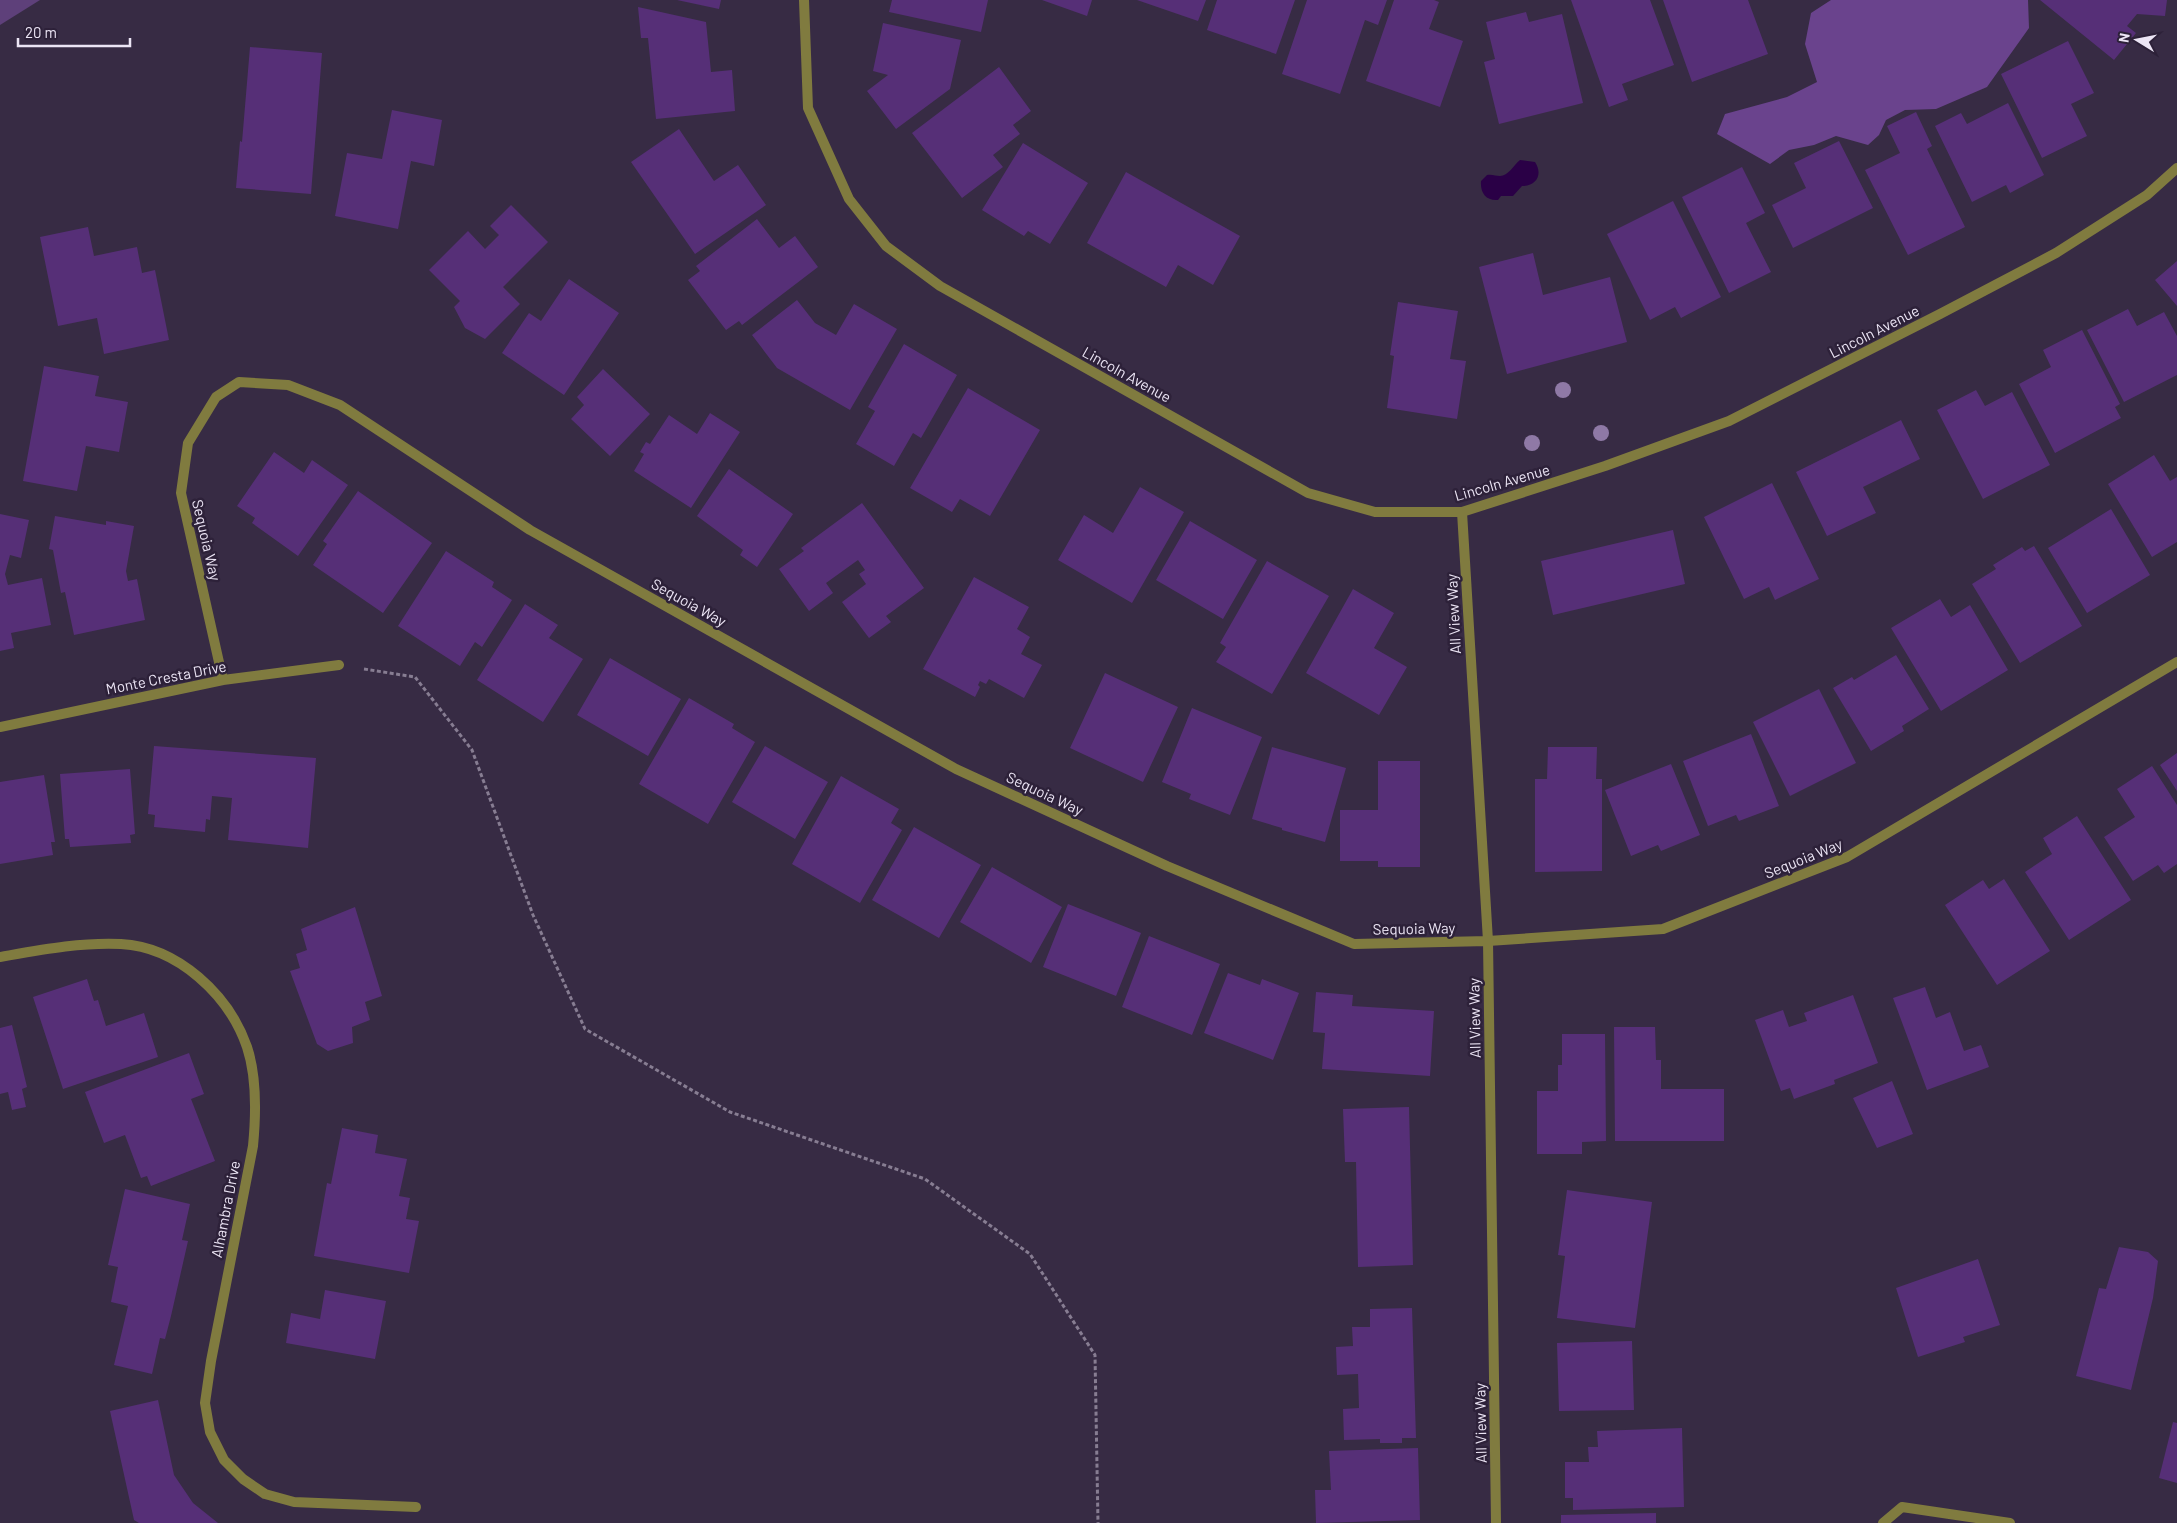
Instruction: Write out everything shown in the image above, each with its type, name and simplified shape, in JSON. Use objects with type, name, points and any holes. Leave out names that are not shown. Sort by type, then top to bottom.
[{"type":"street","name":"Lincoln Avenue","points":[[804,0],[808,108],[849,199],[886,246],[940,286],[1308,493],[1375,512],[1462,512],[1605,466],[1729,421],[2056,253],[2147,195],[2177,168]]},
{"type":"street","name":"Sequoia Way","points":[[223,680],[181,493],[188,443],[216,397],[239,382],[288,385],[340,405],[530,530],[956,769],[1167,866],[1354,944],[1488,941],[1663,928],[1847,857],[2177,662]]},
{"type":"street","name":"All View Way","points":[[1462,512],[1488,941],[1496,1523]]},
{"type":"street","name":"Monte Cresta Drive","points":[[0,727],[223,680],[339,665]]},
{"type":"street","name":"Alhambra Drive","points":[[0,957],[57,947],[122,944],[152,950],[182,963],[213,991],[232,1018],[247,1048],[253,1081],[256,1115],[253,1146],[211,1361],[205,1403],[210,1432],[224,1460],[243,1479],[265,1494],[294,1502],[416,1507]]},
{"type":"street","points":[[1884,1523],[1902,1507],[2010,1523]]},
{"type":"path","points":[[339,665],[415,677],[472,750],[533,915],[585,1029],[730,1112],[925,1179],[1030,1254],[1095,1355],[1098,1523]]},
{"type":"shaded area","points":[[0,0],[40,0],[0,25]]},
{"type":"shaded area","points":[[1831,0],[2028,0],[2029,28],[1987,87],[1936,109],[1905,110],[1886,120],[1879,135],[1868,145],[1836,136],[1814,145],[1789,150],[1770,164],[1717,134],[1725,114],[1787,97],[1817,82],[1805,44],[1811,13]]},
{"type":"shaded area","points":[[1520,160],[1535,162],[1538,175],[1535,182],[1522,186],[1513,196],[1501,196],[1498,200],[1487,198],[1483,193],[1481,181],[1487,175],[1503,176]]},
{"type":"building","points":[[677,0],[721,0],[719,9]]},
{"type":"building","points":[[892,0],[988,0],[981,32],[889,12]]},
{"type":"building","points":[[1042,0],[1092,0],[1087,16]]},
{"type":"building","points":[[1137,0],[1206,0],[1198,21]]},
{"type":"building","points":[[1217,0],[1295,0],[1276,54],[1207,30]]},
{"type":"building","points":[[1307,0],[1387,0],[1378,25],[1365,20],[1340,94],[1282,74]]},
{"type":"building","points":[[1394,0],[1434,0],[1439,2],[1429,29],[1463,41],[1440,107],[1366,81]]},
{"type":"building","points":[[1571,0],[1650,0],[1674,65],[1622,84],[1628,100],[1609,107]]},
{"type":"building","points":[[1663,0],[1748,0],[1768,54],[1692,82]]},
{"type":"building","points":[[2040,0],[2167,0],[2165,16],[2137,14],[2127,26],[2136,33],[2114,60]]},
{"type":"building","points":[[638,7],[706,22],[711,72],[732,70],[735,111],[656,119],[648,38],[641,38]]},
{"type":"building","points":[[1526,12],[1529,22],[1562,14],[1583,103],[1499,124],[1484,62],[1495,59],[1486,22]]},
{"type":"building","points":[[883,23],[961,40],[950,89],[896,129],[867,91],[888,75],[873,71]]},
{"type":"building","points":[[2068,41],[2094,93],[2071,104],[2087,136],[2042,158],[2001,74]]},
{"type":"building","points":[[250,47],[322,53],[311,194],[236,188]]},
{"type":"building","points":[[999,67],[1031,111],[1013,125],[1020,134],[993,155],[1003,167],[962,198],[912,133]]},
{"type":"building","points":[[2008,103],[2044,175],[2010,193],[2006,185],[1972,202],[1935,126],[1961,113],[1967,124]]},
{"type":"building","points":[[392,110],[442,120],[434,166],[411,161],[398,229],[335,216],[347,153],[382,159]]},
{"type":"building","points":[[1916,112],[1932,146],[1927,149],[1965,227],[1908,255],[1865,170],[1900,153],[1887,126]]},
{"type":"building","points":[[679,129],[714,181],[738,165],[766,205],[695,254],[631,162]]},
{"type":"building","points":[[1839,141],[1873,208],[1793,248],[1772,205],[1806,188],[1794,163]]},
{"type":"building","points":[[1023,143],[1088,183],[1050,244],[1028,231],[1024,236],[982,210]]},
{"type":"building","points":[[1742,167],[1765,213],[1746,223],[1771,272],[1729,293],[1682,197]]},
{"type":"building","points":[[1126,172],[1240,236],[1213,285],[1178,265],[1166,287],[1087,243]]},
{"type":"building","points":[[1673,201],[1721,297],[1681,318],[1675,307],[1650,320],[1607,234]]},
{"type":"building","points":[[511,205],[548,242],[503,287],[520,304],[485,339],[465,328],[454,307],[460,301],[429,270],[468,231],[485,249],[499,235],[490,226]]},
{"type":"building","points":[[757,219],[779,248],[795,236],[818,267],[742,325],[739,321],[726,330],[688,280],[700,271],[696,266]]},
{"type":"building","points":[[88,227],[94,256],[137,247],[142,273],[155,270],[169,340],[104,354],[97,318],[58,326],[40,237]]},
{"type":"building","points":[[1533,253],[1543,295],[1610,277],[1627,342],[1507,374],[1479,267]]},
{"type":"building","points":[[2177,261],[2177,306],[2155,280]]},
{"type":"building","points":[[569,279],[619,313],[564,395],[502,353],[529,313],[541,321]]},
{"type":"building","points":[[797,300],[815,323],[836,335],[854,304],[897,329],[850,410],[777,368],[752,335]]},
{"type":"building","points":[[1398,302],[1458,311],[1450,359],[1466,361],[1457,419],[1387,408],[1394,356],[1390,355]]},
{"type":"building","points":[[2128,309],[2137,326],[2164,312],[2177,336],[2177,375],[2124,402],[2087,330]]},
{"type":"building","points":[[2082,330],[2120,404],[2115,407],[2121,418],[2055,453],[2019,384],[2051,367],[2043,350]]},
{"type":"building","points":[[904,344],[957,375],[921,438],[913,433],[894,466],[856,444],[875,411],[868,407]]},
{"type":"building","points":[[44,366],[99,376],[95,396],[128,402],[119,452],[86,446],[77,491],[23,481]]},
{"type":"building","points":[[603,369],[650,414],[610,456],[571,419],[584,405],[577,397]]},
{"type":"building","points":[[968,388],[1040,430],[990,516],[960,499],[952,512],[910,488]]},
{"type":"building","points":[[1976,390],[1985,406],[2012,392],[2050,465],[1983,499],[1937,410]]},
{"type":"building","points":[[710,413],[740,432],[691,508],[634,471],[644,454],[640,452],[646,442],[650,444],[669,415],[697,434]]},
{"type":"building","points":[[1901,420],[1920,459],[1863,487],[1876,513],[1827,536],[1796,472]]},
{"type":"building","points":[[274,452],[304,473],[312,460],[348,485],[298,556],[252,523],[255,518],[237,506]]},
{"type":"building","points":[[2154,455],[2170,481],[2177,477],[2177,542],[2152,557],[2108,484]]},
{"type":"building","points":[[729,469],[793,514],[757,567],[740,555],[743,550],[697,516]]},
{"type":"building","points":[[1772,483],[1819,579],[1775,600],[1769,587],[1744,599],[1704,517]]},
{"type":"building","points":[[1140,487],[1184,512],[1132,603],[1058,560],[1084,515],[1113,533]]},
{"type":"building","points":[[358,491],[432,543],[383,613],[313,565],[327,544],[323,541]]},
{"type":"building","points":[[862,503],[924,588],[886,616],[891,622],[869,638],[842,602],[866,584],[859,574],[865,570],[858,560],[826,583],[833,593],[809,611],[779,569],[804,551],[801,548]]},
{"type":"building","points":[[2111,509],[2150,575],[2087,613],[2048,548]]},
{"type":"building","points":[[0,514],[29,520],[21,558],[10,555],[5,574],[8,585],[42,578],[51,625],[11,633],[14,648],[0,651]]},
{"type":"building","points":[[55,516],[106,525],[106,521],[134,526],[126,571],[128,581],[137,579],[145,620],[74,635],[65,592],[61,593],[53,550],[49,549]]},
{"type":"building","points":[[1190,521],[1257,560],[1223,619],[1156,580]]},
{"type":"building","points":[[1673,530],[1685,584],[1553,615],[1541,561]]},
{"type":"building","points":[[2034,546],[2082,626],[2020,663],[1972,584],[1996,569],[1993,565],[2022,547],[2025,551]]},
{"type":"building","points":[[446,551],[494,582],[492,587],[512,600],[482,647],[475,642],[460,666],[398,626]]},
{"type":"building","points":[[1267,561],[1329,596],[1272,694],[1216,662],[1226,647],[1220,643]]},
{"type":"building","points":[[974,577],[1029,607],[1017,629],[1030,637],[1021,654],[1042,665],[1024,698],[989,679],[986,684],[980,681],[978,685],[980,687],[975,697],[923,669]]},
{"type":"building","points":[[1353,589],[1394,613],[1374,648],[1407,667],[1379,715],[1306,673]]},
{"type":"building","points":[[1940,599],[1951,617],[1970,605],[2008,670],[1941,711],[1891,628]]},
{"type":"building","points":[[525,604],[558,625],[549,638],[583,659],[543,722],[477,680]]},
{"type":"building","points":[[1896,655],[1929,709],[1902,726],[1904,731],[1871,751],[1833,688],[1852,677],[1854,680]]},
{"type":"building","points":[[610,658],[681,699],[648,756],[577,715]]},
{"type":"building","points":[[1105,673],[1178,707],[1143,782],[1070,748]]},
{"type":"building","points":[[1819,689],[1856,763],[1790,796],[1753,722]]},
{"type":"building","points":[[689,698],[734,724],[732,728],[755,742],[708,824],[639,784]]},
{"type":"building","points":[[1192,708],[1262,737],[1230,815],[1189,799],[1191,794],[1162,782]]},
{"type":"building","points":[[1751,734],[1779,806],[1739,821],[1736,815],[1708,826],[1683,761]]},
{"type":"building","points":[[154,746],[316,758],[308,848],[228,840],[232,798],[212,796],[210,820],[206,819],[205,832],[154,827],[155,815],[148,814]]},
{"type":"building","points":[[765,746],[828,782],[795,839],[732,802]]},
{"type":"building","points":[[1272,747],[1346,768],[1325,842],[1252,819]]},
{"type":"building","points":[[1548,747],[1597,747],[1596,779],[1602,779],[1602,871],[1535,872],[1535,779],[1547,779]]},
{"type":"building","points":[[2177,753],[2177,791],[2160,765]]},
{"type":"building","points":[[1378,761],[1420,761],[1420,867],[1378,867],[1378,861],[1340,861],[1340,810],[1378,810]]},
{"type":"building","points":[[1671,764],[1700,835],[1661,851],[1658,845],[1631,856],[1605,790]]},
{"type":"building","points":[[2152,766],[2177,805],[2177,864],[2164,873],[2158,865],[2133,881],[2104,837],[2135,817],[2117,789]]},
{"type":"building","points":[[130,769],[135,834],[130,835],[131,843],[70,847],[69,839],[65,839],[60,774]]},
{"type":"building","points":[[44,775],[55,842],[51,842],[53,855],[0,864],[0,782]]},
{"type":"building","points":[[841,776],[899,809],[891,823],[902,830],[860,903],[792,864]]},
{"type":"building","points":[[2077,816],[2131,900],[2069,940],[2025,872],[2052,854],[2043,838]]},
{"type":"building","points":[[914,827],[981,865],[939,938],[872,900]]},
{"type":"building","points":[[992,867],[1062,907],[1031,963],[960,922]]},
{"type":"building","points":[[2004,879],[2050,951],[1997,985],[1945,905],[1983,880],[1989,889]]},
{"type":"building","points":[[1068,904],[1141,933],[1116,996],[1043,967]]},
{"type":"building","points":[[355,907],[382,996],[365,1002],[370,1020],[352,1027],[353,1043],[328,1051],[317,1044],[290,971],[300,968],[296,954],[307,950],[301,929]]},
{"type":"building","points":[[1149,936],[1220,964],[1192,1035],[1122,1007]]},
{"type":"building","points":[[1228,973],[1260,985],[1262,979],[1299,993],[1273,1060],[1204,1033]]},
{"type":"building","points":[[87,979],[94,1001],[98,1000],[106,1026],[144,1013],[158,1057],[63,1089],[33,997]]},
{"type":"building","points":[[1925,987],[1936,1018],[1950,1012],[1964,1051],[1981,1045],[1989,1067],[1927,1090],[1893,998]]},
{"type":"building","points":[[1316,992],[1353,995],[1352,1006],[1434,1011],[1430,1076],[1322,1069],[1325,1033],[1313,1032]]},
{"type":"building","points":[[1853,995],[1878,1063],[1834,1080],[1835,1084],[1794,1099],[1790,1088],[1781,1091],[1755,1020],[1783,1010],[1789,1027],[1807,1021],[1804,1013]]},
{"type":"building","points":[[12,1025],[27,1087],[22,1089],[26,1107],[12,1110],[8,1092],[0,1094],[0,1028]]},
{"type":"building","points":[[1614,1027],[1655,1027],[1656,1060],[1661,1060],[1661,1089],[1724,1089],[1724,1141],[1615,1141]]},
{"type":"building","points":[[1562,1034],[1605,1034],[1606,1141],[1582,1142],[1582,1154],[1537,1154],[1537,1091],[1558,1091],[1558,1065],[1562,1065]]},
{"type":"building","points":[[189,1053],[204,1094],[191,1099],[215,1161],[151,1186],[147,1176],[141,1178],[125,1135],[104,1143],[85,1092]]},
{"type":"building","points":[[1892,1081],[1913,1134],[1877,1148],[1853,1098]]},
{"type":"building","points":[[1409,1107],[1413,1265],[1358,1267],[1356,1162],[1345,1162],[1343,1109]]},
{"type":"building","points":[[342,1128],[378,1135],[375,1153],[407,1159],[399,1196],[410,1198],[406,1219],[419,1221],[409,1273],[314,1256],[327,1183],[331,1184]]},
{"type":"building","points":[[125,1189],[190,1204],[182,1240],[188,1241],[165,1339],[160,1338],[152,1374],[114,1365],[128,1306],[111,1302],[118,1267],[108,1265]]},
{"type":"building","points":[[1567,1190],[1652,1202],[1635,1328],[1557,1318],[1565,1256],[1558,1255]]},
{"type":"building","points":[[2119,1247],[2148,1252],[2158,1261],[2153,1298],[2131,1390],[2076,1376],[2099,1288],[2106,1289]]},
{"type":"building","points":[[1978,1259],[2000,1325],[1963,1337],[1965,1342],[1918,1357],[1896,1288]]},
{"type":"building","points":[[325,1290],[386,1301],[375,1359],[286,1343],[291,1313],[320,1319]]},
{"type":"building","points":[[1412,1308],[1416,1438],[1402,1438],[1402,1443],[1380,1443],[1380,1439],[1344,1440],[1343,1409],[1359,1408],[1358,1374],[1337,1375],[1336,1347],[1353,1346],[1352,1327],[1370,1327],[1370,1309]]},
{"type":"building","points":[[1632,1341],[1634,1410],[1559,1411],[1557,1343]]},
{"type":"building","points":[[158,1400],[174,1475],[193,1503],[218,1523],[139,1523],[134,1520],[110,1411]]},
{"type":"building","points":[[2173,1422],[2177,1423],[2177,1483],[2159,1478]]},
{"type":"building","points":[[1682,1428],[1684,1507],[1573,1510],[1573,1498],[1565,1498],[1565,1462],[1589,1462],[1588,1447],[1598,1447],[1597,1431]]},
{"type":"building","points":[[1418,1448],[1420,1520],[1316,1523],[1315,1490],[1331,1490],[1329,1451]]},
{"type":"building","points":[[1656,1513],[1656,1523],[1561,1523],[1561,1515]]}]
